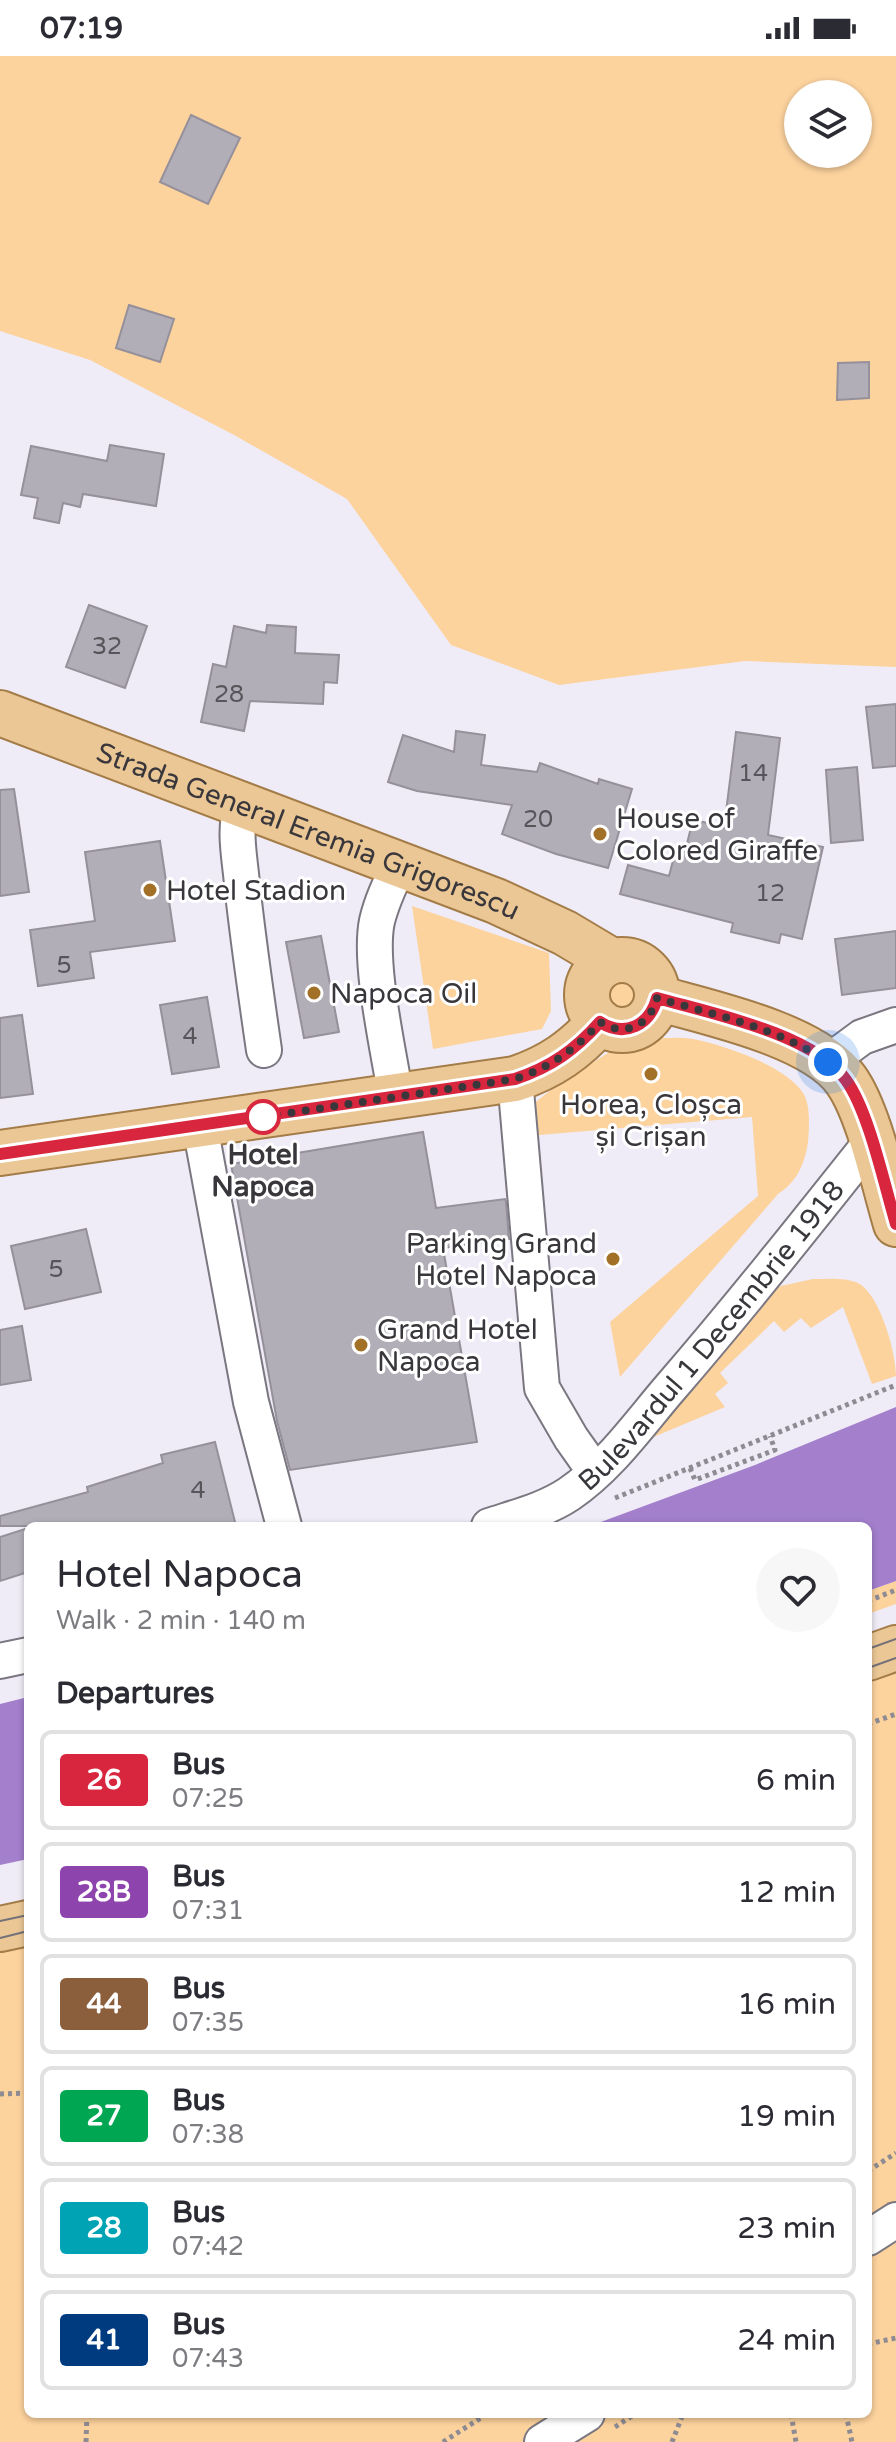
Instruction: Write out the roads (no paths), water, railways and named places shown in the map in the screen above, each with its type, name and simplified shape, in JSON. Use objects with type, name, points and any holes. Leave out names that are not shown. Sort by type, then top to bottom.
[{"type":"main road","name":"Strada General Eremia Grigorescu","points":[[0,713],[400,863],[551,926],[612,961]]},
{"type":"main road","points":[[612,961],[632,961],[648,971],[657,989],[657,998],[654,1010],[638,1026],[615,1030],[600,1022],[590,1010],[587,990],[595,972],[612,961]]},
{"type":"main road","points":[[657,998],[760,1029],[810,1049],[828,1062],[845,1079],[856,1099],[896,1224]]},
{"type":"main road","points":[[0,1153],[515,1079],[553,1064],[583,1042],[600,1022]]},
{"type":"main road","points":[[872,1657],[896,1648]]},
{"type":"main road","points":[[0,1929],[24,1924]]},
{"type":"street","points":[[242,805],[238,835],[240,863],[250,960],[264,1050]]},
{"type":"street","points":[[396,1098],[375,949],[376,924],[400,863]]},
{"type":"street","points":[[828,1062],[862,1037],[896,1025]]},
{"type":"street","points":[[515,1079],[542,1388],[602,1486]]},
{"type":"street","points":[[200,1126],[251,1402],[283,1522]]},
{"type":"street","name":"Bulevardul 1 Decembrie 1918","points":[[500,1522],[569,1494],[602,1486],[621,1445],[719,1331],[871,1142]]},
{"type":"street","points":[[0,1661],[24,1656]]},
{"type":"street","points":[[872,2235],[896,2220]]},
{"type":"street","points":[[542,2442],[581,2418]]},
{"type":"tram line","points":[[872,1648],[896,1639]]},
{"type":"tram line","points":[[872,1667],[896,1658]]},
{"type":"tram line","points":[[0,1921],[24,1916]]},
{"type":"tram line","points":[[0,1938],[24,1932]]},
{"type":"place","name":"House of Colored Giraffe","points":[[600,834]]},
{"type":"place","name":"Hotel Stadion","points":[[150,890]]},
{"type":"place","name":"Napoca Oil","points":[[314,993]]},
{"type":"place","name":"Horea, Cloșca și Crișan","points":[[651,1074]]},
{"type":"place","name":"Hotel Napoca","points":[[263,1117]]},
{"type":"place","name":"Parking Grand Hotel Napoca","points":[[613,1259]]},
{"type":"place","name":"Grand Hotel Napoca","points":[[361,1345]]}]
